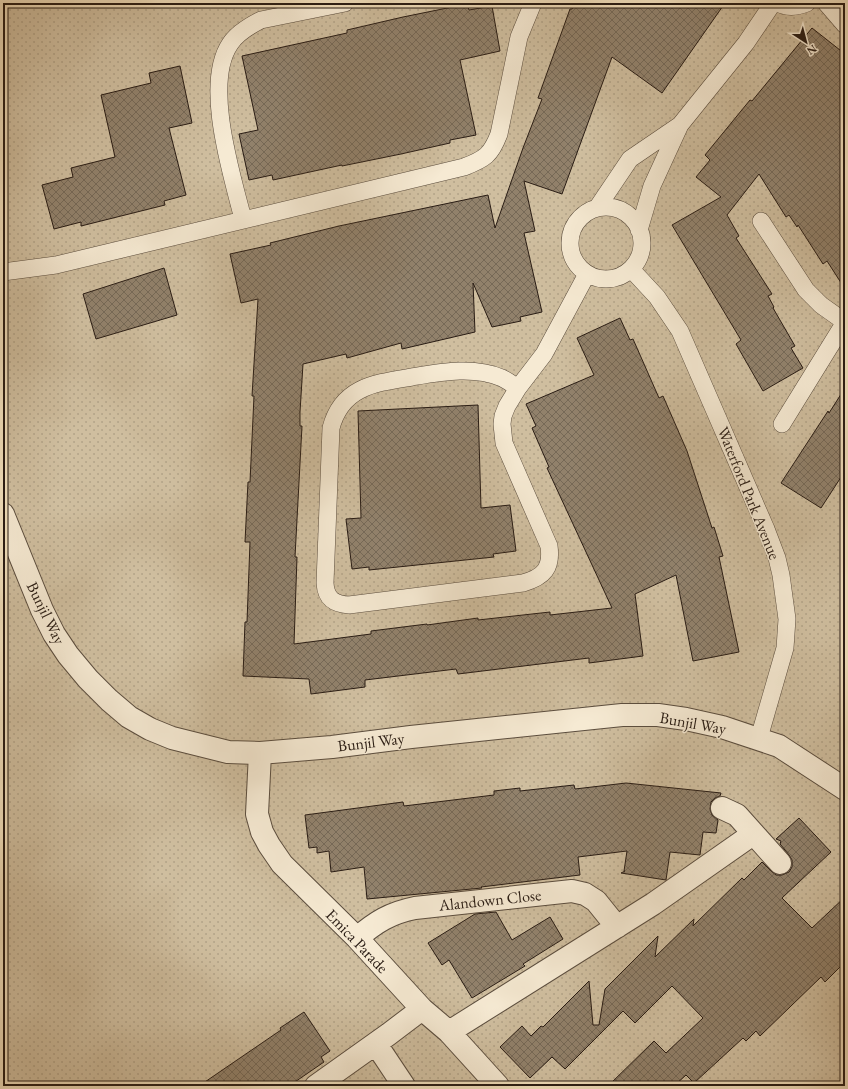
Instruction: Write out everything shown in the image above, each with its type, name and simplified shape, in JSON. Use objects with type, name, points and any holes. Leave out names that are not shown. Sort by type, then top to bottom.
[{"type":"street","name":"Bunjil Way","points":[[3,514],[39,603],[54,634],[68,656],[109,700],[129,717],[150,729],[172,738],[228,752],[260,753],[332,747],[411,737],[622,715],[658,715],[686,719],[722,727],[759,738],[779,746],[845,789]]},
{"type":"street","name":"Emica Parade","points":[[260,753],[257,814],[262,832],[269,845],[282,864],[357,938],[422,1009]]},
{"type":"street","points":[[722,808],[737,815],[780,863]]},
{"type":"street","points":[[449,1032],[665,896],[753,834]]},
{"type":"street","name":"Alandown Close","points":[[357,938],[371,926],[387,916],[400,911],[414,908],[572,891],[585,894],[596,901],[617,927]]},
{"type":"street","points":[[316,1086],[376,1044],[422,1009],[449,1032],[498,1086]]},
{"type":"street","points":[[376,1044],[404,1086]]},
{"type":"lane","points":[[243,219],[222,131],[219,92],[222,65],[225,54],[236,36],[252,24],[261,20],[345,3]]},
{"type":"lane","points":[[3,272],[56,265],[464,167],[476,162],[488,155],[499,134],[518,37],[532,3]]},
{"type":"lane","points":[[639,230],[652,186],[680,125],[746,43],[773,3]]},
{"type":"lane","points":[[778,3],[782,6],[791,7],[801,6],[807,3]]},
{"type":"lane","points":[[826,3],[845,25]]},
{"type":"lane","points":[[596,208],[630,159],[680,125]]},
{"type":"lane","points":[[596,208],[612,208],[627,213],[639,230],[642,240],[641,251],[631,268],[621,276],[598,278],[587,274],[578,266],[572,256],[570,244],[571,232],[577,221],[586,213],[596,208]]},
{"type":"lane","points":[[761,221],[806,290],[821,305],[845,322],[782,424]]},
{"type":"lane","name":"Waterford Park Avenue","points":[[631,268],[657,297],[680,331],[766,529],[778,564],[784,588],[787,611],[785,648],[759,738]]},
{"type":"lane","points":[[518,388],[503,379],[492,375],[465,371],[449,371],[375,383],[350,396],[342,404],[334,416],[331,428],[325,583],[326,591],[331,599],[338,604],[349,605],[523,583],[533,580],[542,574],[548,566],[550,557],[549,546],[509,457],[502,434],[503,416],[518,388],[544,354],[587,274]]},
{"type":"shaded area","points":[[3,3],[845,3],[845,1086],[3,1086]]},
{"type":"building","points":[[575,3],[725,3],[662,93],[612,57],[562,194],[524,181],[535,231],[524,233],[542,312],[520,317],[521,321],[492,327],[473,283],[475,332],[402,349],[401,343],[347,358],[346,354],[303,364],[300,412],[300,426],[302,426],[295,557],[297,557],[294,644],[371,634],[371,631],[478,618],[478,620],[550,612],[550,615],[612,608],[547,468],[549,467],[532,428],[536,426],[526,404],[594,375],[577,338],[620,318],[630,340],[633,339],[659,398],[663,396],[687,451],[712,528],[714,527],[723,556],[719,557],[739,652],[693,661],[676,575],[635,594],[643,656],[589,663],[589,658],[458,674],[456,669],[365,680],[365,687],[311,694],[309,679],[243,676],[250,542],[245,542],[248,482],[250,482],[254,396],[252,396],[258,299],[241,303],[230,254],[271,245],[270,243],[339,226],[488,195],[495,228],[542,99],[538,98],[570,9],[572,9]]},
{"type":"building","points":[[467,4],[469,10],[492,6],[500,51],[460,60],[476,135],[450,140],[450,143],[401,154],[273,180],[272,175],[249,180],[239,134],[258,130],[242,56],[347,33],[347,30],[403,17]]},
{"type":"building","points":[[812,28],[845,54],[845,289],[827,261],[823,264],[798,225],[797,227],[789,215],[786,217],[759,174],[727,215],[739,236],[736,238],[772,294],[768,296],[774,307],[773,308],[795,346],[791,348],[803,368],[763,391],[736,344],[741,340],[672,225],[721,197],[696,177],[710,160],[705,155]]},
{"type":"building","points":[[180,66],[192,123],[169,128],[186,195],[164,201],[165,205],[81,226],[81,222],[54,229],[42,185],[73,177],[71,168],[115,157],[101,95],[151,83],[149,73]]},
{"type":"building","points":[[164,268],[177,315],[96,339],[83,294]]},
{"type":"building","points":[[845,388],[845,471],[821,508],[781,483],[828,411],[829,413]]},
{"type":"building","points":[[478,405],[481,508],[510,505],[516,551],[493,554],[494,557],[369,570],[369,567],[352,569],[346,519],[361,518],[358,411]]},
{"type":"building","points":[[626,783],[721,793],[720,796],[711,802],[710,809],[712,815],[718,820],[716,833],[703,832],[700,855],[670,852],[666,880],[621,873],[625,871],[627,851],[578,857],[580,875],[481,887],[482,888],[367,899],[364,867],[331,872],[329,851],[317,853],[317,847],[309,848],[305,815],[403,802],[404,806],[494,795],[494,791],[520,788],[520,791],[574,785],[575,789]]},
{"type":"building","points":[[799,818],[831,852],[782,898],[812,928],[845,897],[845,962],[825,982],[821,977],[760,1036],[756,1031],[746,1041],[743,1038],[694,1083],[686,1075],[674,1086],[608,1086],[654,1041],[666,1053],[703,1018],[672,986],[635,1023],[623,1011],[565,1069],[552,1057],[530,1078],[500,1047],[522,1026],[531,1036],[541,1026],[543,1027],[589,981],[593,1025],[599,1025],[605,989],[658,936],[655,957],[694,919],[693,926],[742,878],[744,880],[762,862],[776,875],[782,875],[789,872],[792,867],[792,860],[780,844],[781,841],[776,839]]},
{"type":"building","points":[[496,912],[512,940],[550,917],[563,939],[523,964],[525,966],[472,998],[449,960],[442,965],[428,943],[475,914]]},
{"type":"building","points":[[304,1012],[330,1051],[321,1057],[324,1062],[289,1086],[199,1086],[281,1030],[280,1028]]}]
